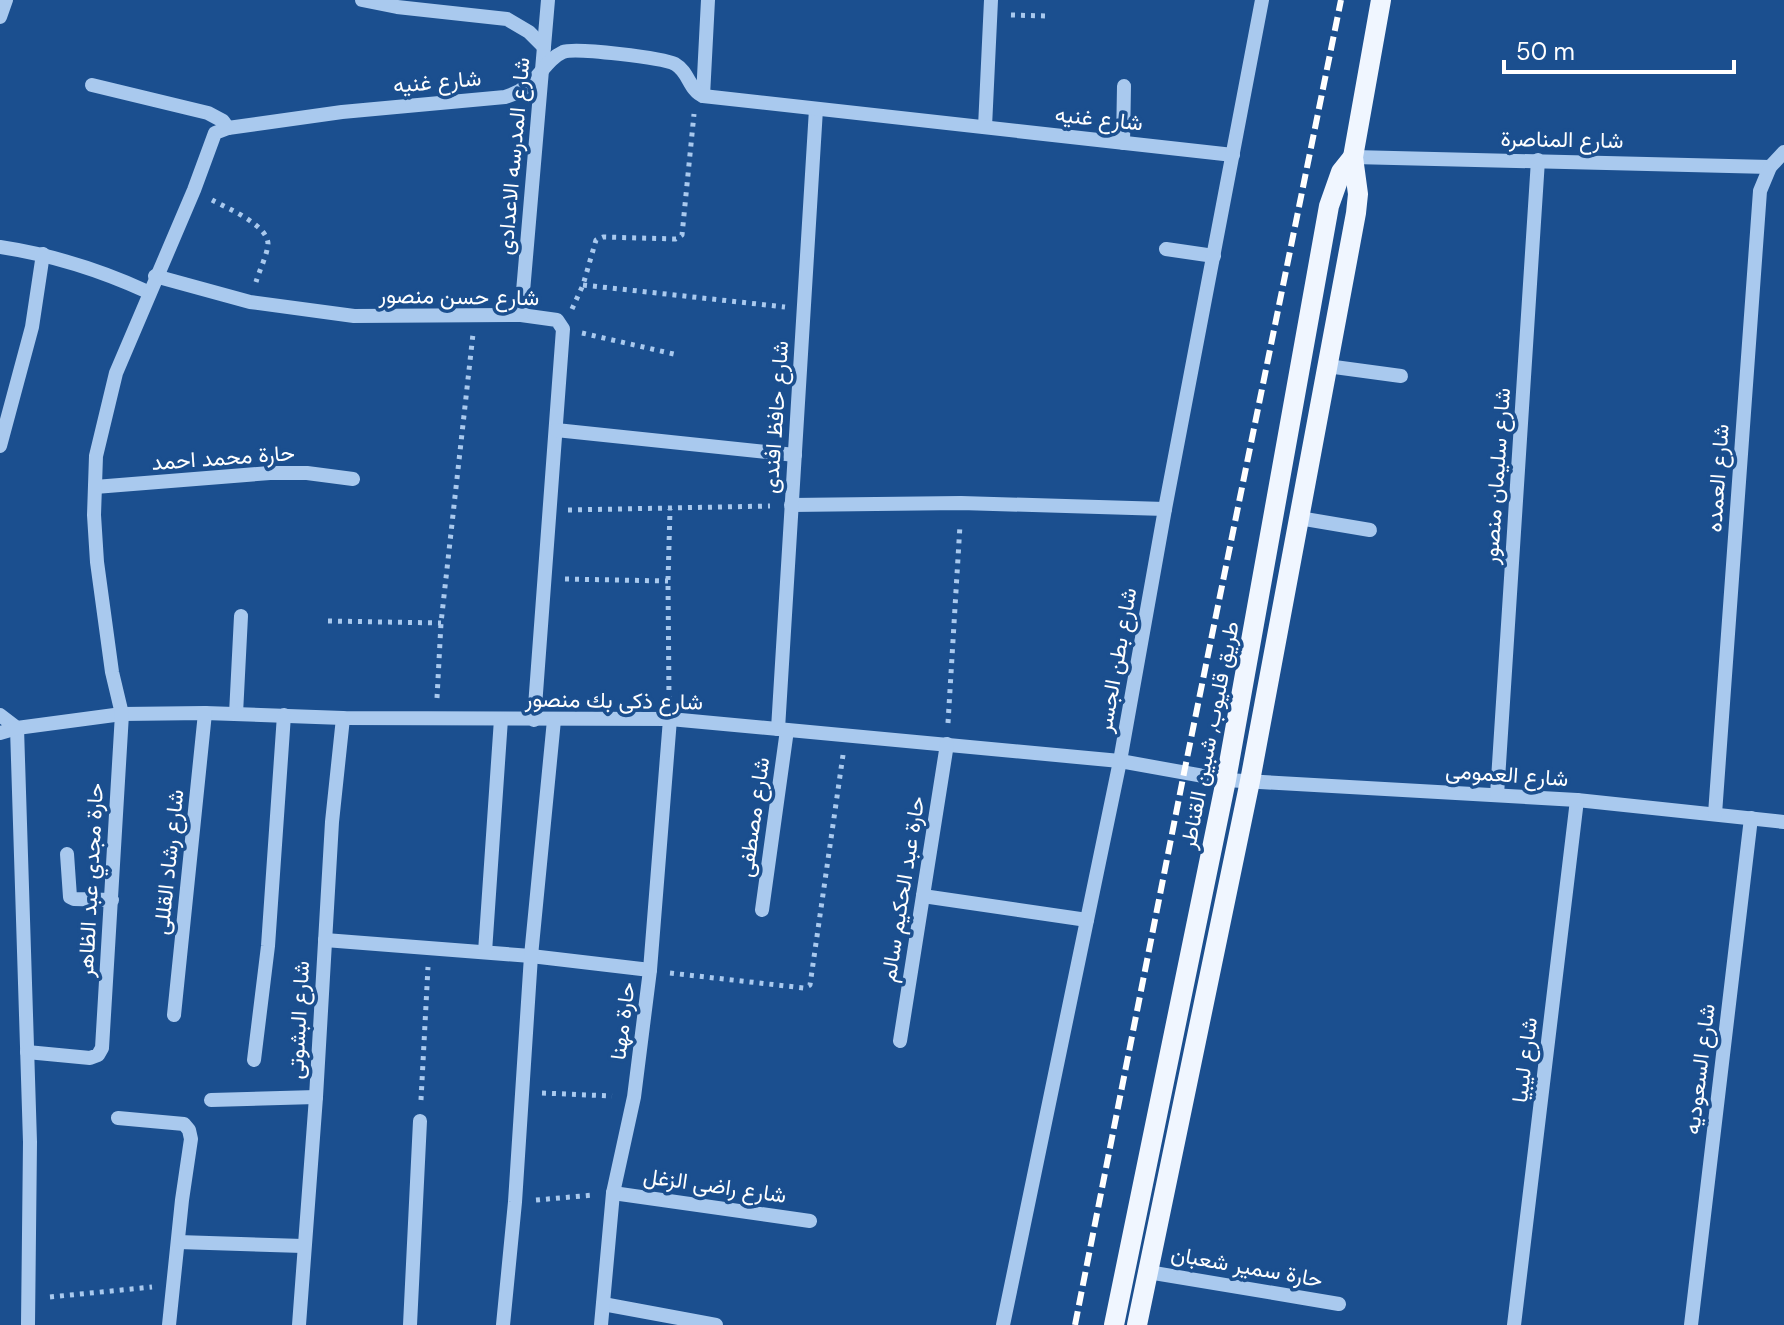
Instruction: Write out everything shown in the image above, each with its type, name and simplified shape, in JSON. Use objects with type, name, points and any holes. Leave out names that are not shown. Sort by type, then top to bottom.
[{"type":"main road","name":"طريق قليوب, شبين القناطر","points":[[1137,1325],[1250,781],[1356,213],[1358,194],[1353,157],[1381,0]]},
{"type":"main road","name":"طريق قليوب, شبين القناطر","points":[[1114,1325],[1226,780],[1329,206],[1341,172],[1353,157]]},
{"type":"street","points":[[0,17],[6,0]]},
{"type":"street","points":[[362,0],[507,19],[529,32],[544,47]]},
{"type":"street","name":"شارع المدرسه الاعدادى","points":[[521,315],[548,0]]},
{"type":"street","points":[[700,94],[708,0]]},
{"type":"street","name":"شارع بطن الجسر","points":[[1003,1325],[1120,761],[1262,0]]},
{"type":"street","points":[[985,127],[990,7]]},
{"type":"street","name":"شارع غنيه","points":[[228,128],[342,112],[505,97],[520,93],[559,54],[579,49],[671,62],[686,73],[700,94],[1233,155]]},
{"type":"street","points":[[92,85],[208,113],[223,121],[228,128],[221,129],[211,138],[194,190],[148,292],[116,373],[96,456],[94,515],[97,562],[112,672],[122,714]]},
{"type":"street","points":[[1123,143],[1124,86]]},
{"type":"street","name":"شارع حافظ افندى","points":[[782,729],[791,505],[816,109]]},
{"type":"street","name":"شارع العمده","points":[[1715,814],[1760,191],[1770,167],[1784,152]]},
{"type":"street","name":"شارع المناصرة","points":[[1353,157],[1770,167]]},
{"type":"street","name":"شارع سليمان منصور","points":[[1497,795],[1538,160]]},
{"type":"street","points":[[0,247],[43,254],[91,268],[148,292]]},
{"type":"street","points":[[1166,249],[1214,256]]},
{"type":"street","points":[[0,446],[32,327],[43,254]]},
{"type":"street","name":"شارع حسن منصور","points":[[155,276],[250,302],[354,316],[521,315],[557,320],[563,329],[534,720]]},
{"type":"street","points":[[1327,366],[1401,376]]},
{"type":"street","points":[[556,430],[795,455]]},
{"type":"street","name":"حارة محمد احمد","points":[[95,487],[270,473],[307,473],[353,479]]},
{"type":"street","points":[[791,505],[961,503],[1165,509]]},
{"type":"street","points":[[1299,518],[1370,530]]},
{"type":"street","points":[[236,714],[241,616]]},
{"type":"street","name":"شارع رشاد القللى","points":[[174,1015],[205,713]]},
{"type":"street","name":"شارع ذكى بك منصور","points":[[0,733],[122,714],[670,719],[1120,761],[1226,780]]},
{"type":"street","name":"حارة مجدي عبد الظاهر","points":[[27,1052],[90,1058],[98,1055],[102,1048],[122,714]]},
{"type":"street","points":[[0,715],[17,728],[31,1221],[28,1325]]},
{"type":"street","points":[[254,1060],[268,946],[284,715]]},
{"type":"street","name":"شارع البشوتى","points":[[299,1325],[332,822],[343,718]]},
{"type":"street","points":[[485,952],[501,719]]},
{"type":"street","name":"حارة مهنا","points":[[601,1325],[613,1193],[634,1097],[650,970],[670,719]]},
{"type":"street","points":[[503,1325],[515,1202],[531,956],[554,720]]},
{"type":"street","name":"شارع مصطفى","points":[[762,910],[782,729]]},
{"type":"street","name":"حارة عبد الحكيم سالم","points":[[900,1041],[947,744]]},
{"type":"street","name":"شارع العمومى","points":[[1226,780],[1577,800],[1784,822]]},
{"type":"street","name":"شارع ليبيا","points":[[1514,1325],[1577,800]]},
{"type":"street","name":"شارع السعوديه","points":[[1691,1325],[1751,818]]},
{"type":"street","points":[[67,854],[70,897],[112,900]]},
{"type":"street","points":[[923,896],[1087,920]]},
{"type":"street","points":[[325,940],[531,956],[650,970]]},
{"type":"street","points":[[211,1100],[316,1097]]},
{"type":"street","points":[[118,1118],[184,1124],[189,1130],[191,1149],[182,1200],[169,1325]]},
{"type":"street","points":[[410,1325],[420,1121]]},
{"type":"street","name":"شارع راضى الزغل","points":[[613,1193],[810,1221]]},
{"type":"street","points":[[178,1242],[303,1246]]},
{"type":"street","name":"حارة سمير شعبان","points":[[1148,1272],[1339,1304]]},
{"type":"street","points":[[603,1304],[716,1325]]},
{"type":"path","points":[[990,7],[1046,16]]},
{"type":"path","points":[[700,94],[682,235],[676,239],[603,237],[596,240],[583,285],[804,309]]},
{"type":"path","points":[[194,190],[266,234],[268,244],[250,302]]},
{"type":"path","points":[[436,719],[441,623],[475,316]]},
{"type":"path","points":[[563,329],[678,355]]},
{"type":"path","points":[[947,744],[961,503]]},
{"type":"path","points":[[550,510],[791,505]]},
{"type":"path","points":[[670,509],[670,719]]},
{"type":"path","points":[[544,578],[668,581]]},
{"type":"path","points":[[328,621],[441,623]]},
{"type":"path","points":[[650,970],[804,988],[810,985],[846,734]]},
{"type":"path","points":[[420,1121],[428,948]]},
{"type":"path","points":[[521,1092],[634,1097]]},
{"type":"path","points":[[515,1202],[613,1193]]},
{"type":"path","points":[[30,1299],[173,1285]]},
{"type":"railway","points":[[1075,1325],[1341,0]]}]
